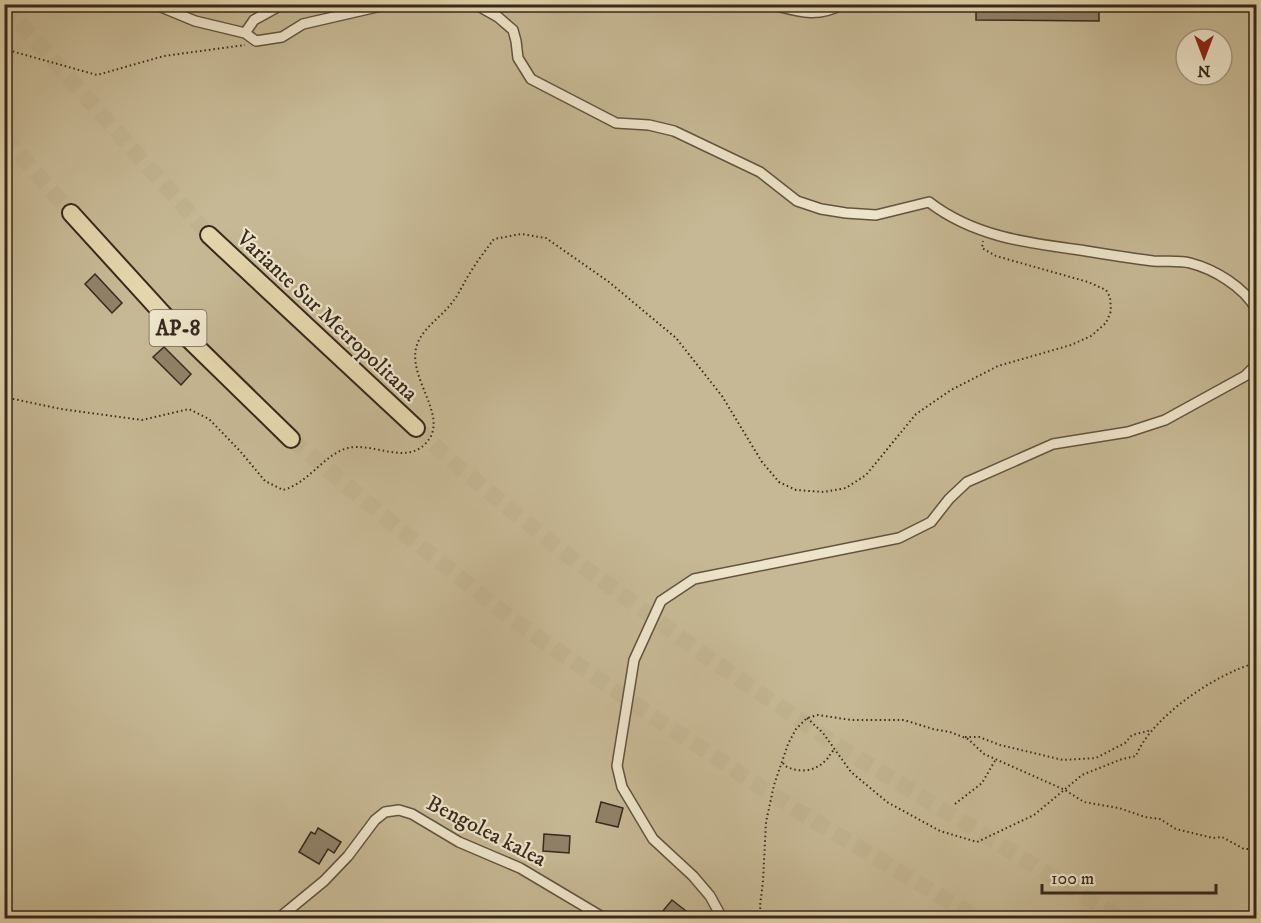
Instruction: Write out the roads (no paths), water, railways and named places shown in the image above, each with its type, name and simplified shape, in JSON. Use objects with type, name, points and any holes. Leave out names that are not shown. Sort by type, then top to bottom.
[{"type":"highway","name":"AP-8","points":[[70,213],[163,314],[291,439]]},
{"type":"highway","name":"Variante Sur Metropolitana","points":[[209,235],[416,428]]},
{"type":"street","points":[[154,4],[195,21],[245,33],[256,41],[282,37],[303,24],[390,4]]},
{"type":"street","points":[[245,33],[254,20],[283,4]]},
{"type":"street","points":[[475,4],[498,17],[513,30],[518,58],[531,79],[616,123],[649,125],[674,131],[760,171],[797,201],[820,209],[876,215],[929,202],[943,213],[971,227],[1006,239],[1154,261],[1189,262],[1226,279],[1251,298],[1257,309]]},
{"type":"street","points":[[769,4],[812,14],[832,10],[843,4]]},
{"type":"street","points":[[722,918],[710,896],[693,876],[653,839],[622,787],[616,766],[634,660],[661,601],[694,579],[899,538],[931,522],[949,499],[967,482],[1053,444],[1128,432],[1165,420],[1245,376],[1257,365]]},
{"type":"street","name":"Bengolea kalea","points":[[279,918],[324,881],[348,856],[375,820],[385,812],[399,810],[412,814],[459,842],[520,868],[604,918]]},
{"type":"tunnel","points":[[4,5],[209,235]]},
{"type":"tunnel","points":[[4,136],[71,213]]},
{"type":"tunnel","points":[[416,428],[457,466],[566,554],[706,656],[827,739],[1120,918]]},
{"type":"tunnel","points":[[291,439],[513,620],[664,724],[798,811],[977,918]]}]
